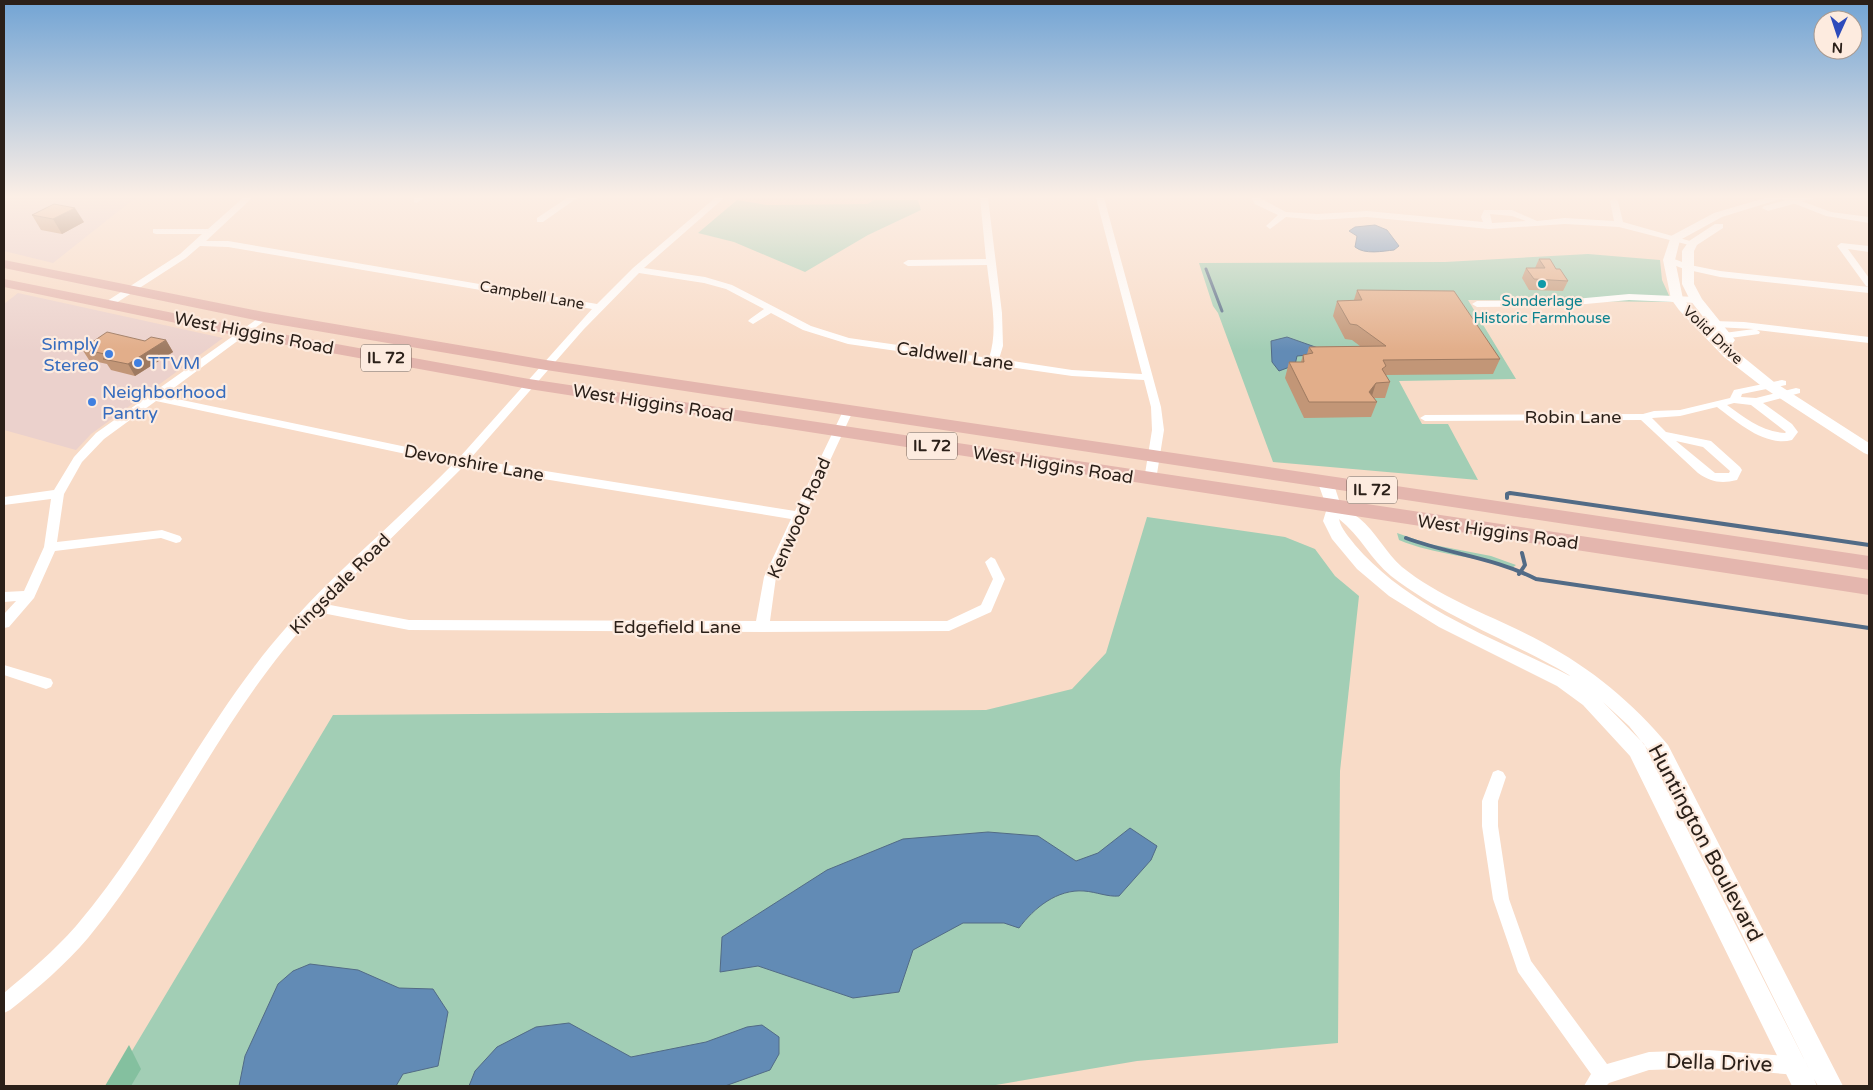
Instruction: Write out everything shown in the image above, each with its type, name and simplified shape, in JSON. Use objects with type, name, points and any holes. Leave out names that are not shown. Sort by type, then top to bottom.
[{"type":"main road","name":"West Higgins Road","points":[[4,264],[264,317],[546,365],[1869,563]]},
{"type":"main road","name":"West Higgins Road","points":[[4,283],[242,332],[529,384],[1150,480],[1869,587]]},
{"type":"street","points":[[107,305],[191,249]]},
{"type":"street","name":"Campbell Lane","points":[[261,249],[599,306]]},
{"type":"street","name":"Kingsdale Road","points":[[4,1004],[56,960],[88,926],[114,890],[245,690],[273,653],[316,607],[462,462],[599,306],[661,249]]},
{"type":"street","points":[[989,249],[997,313],[998,346],[994,361]]},
{"type":"street","points":[[1113,249],[1147,377],[1154,394],[1158,419],[1150,480]]},
{"type":"street","name":"Volid Drive","points":[[1672,249],[1669,260],[1680,303],[1709,327],[1724,336],[1744,356],[1783,388],[1869,450]]},
{"type":"street","name":"Volid Drive","points":[[1689,249],[1687,263],[1688,284],[1709,327],[1729,354],[1783,388],[1869,437]]},
{"type":"street","points":[[1843,249],[1869,284]]},
{"type":"street","points":[[1669,260],[1738,276],[1869,290]]},
{"type":"street","points":[[908,263],[990,262]]},
{"type":"street","name":"Caldwell Lane","points":[[636,270],[705,280],[729,288],[807,328],[848,341],[1109,376],[1147,377]]},
{"type":"street","points":[[1477,304],[1564,303],[1608,300],[1698,304]]},
{"type":"street","points":[[752,321],[769,310]]},
{"type":"street","points":[[4,623],[29,595],[50,548],[58,494],[78,460],[100,436],[264,317]]},
{"type":"street","points":[[1709,327],[1744,325],[1775,331],[1869,340]]},
{"type":"street","points":[[1724,336],[1775,331]]},
{"type":"street","points":[[1755,402],[1783,388]]},
{"type":"street","name":"Robin Lane","points":[[1425,418],[1644,417],[1654,414],[1680,413],[1719,404],[1736,396],[1783,388]]},
{"type":"street","points":[[1719,404],[1758,431],[1775,437],[1788,436],[1792,432],[1788,426],[1755,402],[1736,396]]},
{"type":"street","name":"Devonshire Lane","points":[[154,397],[462,462],[797,516]]},
{"type":"street","name":"Kenwood Road","points":[[762,628],[770,577],[797,516],[848,411]]},
{"type":"street","points":[[1644,417],[1666,435],[1699,468],[1716,479],[1733,477],[1736,470],[1707,444],[1666,435]]},
{"type":"street","name":"Huntington Boulevard","points":[[1326,483],[1335,508],[1355,523],[1395,570],[1422,589],[1536,647],[1575,670],[1612,698],[1636,720],[1661,751],[1831,1086]]},
{"type":"street","points":[[4,501],[58,494]]},
{"type":"street","name":"Huntington Boulevard","points":[[1335,508],[1331,522],[1338,535],[1363,565],[1395,592],[1445,622],[1563,681],[1590,700],[1637,750],[1805,1086]]},
{"type":"street","points":[[50,548],[162,534],[176,539]]},
{"type":"street","name":"Edgefield Lane","points":[[316,607],[381,622],[409,625],[762,628],[949,626],[986,608],[999,579],[991,562]]},
{"type":"street","points":[[4,597],[29,595]]},
{"type":"street","points":[[4,670],[46,683]]},
{"type":"street","points":[[1498,777],[1490,801],[1490,826],[1501,899],[1524,966],[1598,1081]]},
{"type":"street","name":"Della Drive","points":[[1598,1081],[1648,1061],[1708,1058],[1821,1067]]},
{"type":"shaded area","points":[[4,249],[71,249],[53,263],[4,251]]},
{"type":"shaded area","points":[[18,293],[223,338],[91,434],[76,450],[4,430],[4,304]]},
{"type":"green space","points":[[750,249],[844,249],[805,272]]},
{"type":"green space","points":[[1588,254],[1660,260],[1662,280],[1672,302],[1468,300],[1516,379],[1399,381],[1422,424],[1448,424],[1478,480],[1273,462],[1218,313],[1213,306],[1199,263],[1445,262]]},
{"type":"green space","points":[[1147,517],[1285,537],[1315,549],[1335,576],[1359,596],[1340,771],[1338,1043],[1137,1061],[990,1086],[111,1086],[333,715],[986,710],[1072,689],[1106,653]]},
{"type":"green space","points":[[1397,533],[1429,544],[1491,556],[1516,565],[1512,568],[1427,549],[1399,540]]},
{"type":"green space","points":[[129,1045],[141,1069],[131,1086],[105,1086]]},
{"type":"water","points":[[1359,249],[1395,249],[1374,252]]},
{"type":"water","points":[[1287,337],[1321,349],[1319,354],[1297,356],[1295,365],[1279,371],[1272,362],[1271,341]]},
{"type":"water","points":[[1130,828],[1157,846],[1151,860],[1119,896],[1084,891],[1065,893],[1039,907],[1019,928],[1004,923],[963,923],[913,950],[899,992],[853,998],[758,966],[720,972],[722,937],[827,870],[903,839],[988,832],[1038,836],[1076,861],[1098,853]]},
{"type":"water","points":[[310,964],[358,970],[399,988],[433,989],[448,1012],[438,1066],[403,1074],[396,1086],[239,1086],[245,1056],[278,984],[293,971]]},
{"type":"water","points":[[569,1023],[631,1057],[706,1042],[747,1027],[762,1025],[779,1037],[779,1054],[770,1070],[725,1086],[469,1086],[475,1071],[497,1047],[536,1027]]},
{"type":"building","points":[[1539,259],[1550,259],[1556,269],[1560,269],[1568,281],[1534,279],[1526,268],[1545,268]]},
{"type":"building","points":[[1357,290],[1454,291],[1500,359],[1383,360],[1386,366],[1382,369],[1390,382],[1376,383],[1369,392],[1377,402],[1309,402],[1289,362],[1304,362],[1303,355],[1313,353],[1309,347],[1386,346],[1357,325],[1350,324],[1337,301],[1362,300]]},
{"type":"building","points":[[107,332],[145,341],[151,337],[166,340],[128,364],[103,359],[109,355],[82,349]]},
{"type":"waterway","points":[[1206,269],[1222,311]]},
{"type":"waterway","points":[[1507,498],[1507,494],[1510,493],[1869,545]]},
{"type":"waterway","points":[[1406,538],[1520,572]]},
{"type":"waterway","points":[[1520,572],[1525,565],[1522,553]]},
{"type":"waterway","points":[[1520,572],[1536,579],[1869,628]]},
{"type":"place","name":"Sunderlage Historic Farmhouse","points":[[1542,284]]},
{"type":"place","name":"Simply Stereo","points":[[109,354]]},
{"type":"place","name":"TTVM","points":[[138,363]]},
{"type":"place","name":"Neighborhood Pantry","points":[[92,402]]}]
